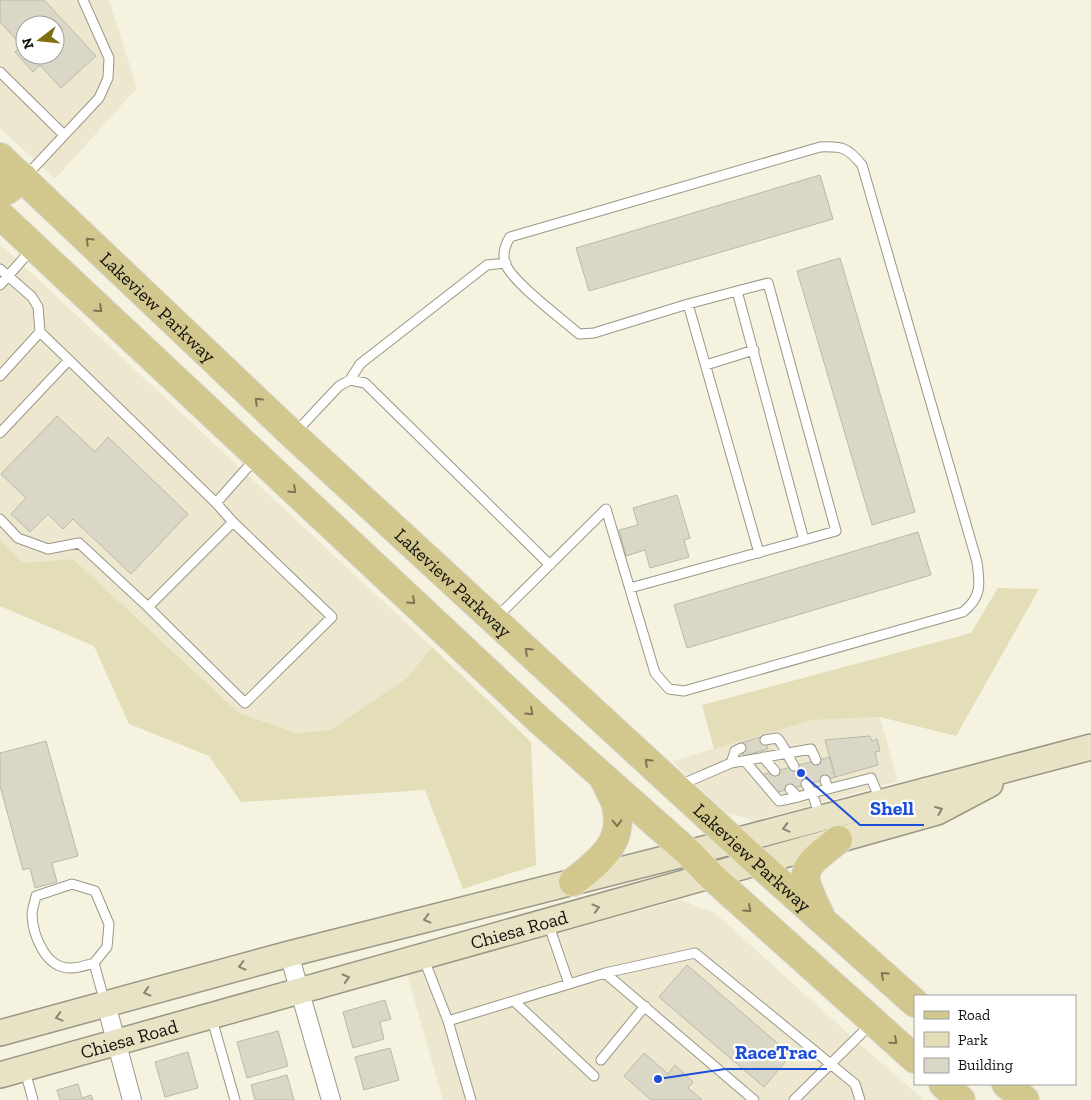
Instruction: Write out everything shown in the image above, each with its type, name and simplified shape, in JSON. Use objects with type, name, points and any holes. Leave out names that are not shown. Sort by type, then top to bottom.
[{"type":"main road","name":"Lakeview Parkway","points":[[0,157],[12,184],[293,435],[758,863],[914,1001]]},
{"type":"main road","points":[[0,215],[539,720],[689,853],[711,876],[914,1058]]},
{"type":"main road","points":[[257,457],[293,435]]},
{"type":"main road","name":"Chiesa Road","points":[[0,1033],[289,954],[735,842],[1091,747]]},
{"type":"main road","name":"Chiesa Road","points":[[0,1075],[937,812],[1030,763]]},
{"type":"main road","points":[[573,882],[601,860],[611,845],[618,827],[615,803],[603,777]]},
{"type":"main road","points":[[822,921],[807,888],[806,873],[808,865],[838,840]]},
{"type":"main road","points":[[423,956],[428,944],[436,937],[451,929],[489,916],[525,894]]},
{"type":"main road","points":[[944,1085],[961,1100]]},
{"type":"main road","points":[[1007,1085],[1025,1100]]},
{"type":"street","points":[[289,954],[331,1100]]},
{"type":"street","points":[[106,1004],[132,1100]]},
{"type":"lane","points":[[12,184],[64,135],[99,98],[108,78],[109,58],[83,0]]},
{"type":"lane","points":[[0,72],[64,135]]},
{"type":"lane","points":[[494,620],[606,509],[655,673],[669,688],[684,691],[963,612],[974,603],[980,584],[977,562],[862,166],[851,151],[837,146],[820,147],[510,237],[504,249],[506,263],[516,279],[579,334],[594,333],[688,304],[768,283],[836,532],[630,588]]},
{"type":"lane","points":[[0,285],[34,247]]},
{"type":"lane","points":[[293,435],[339,386],[350,380],[360,364],[486,265],[506,263]]},
{"type":"lane","points":[[0,269],[32,297],[38,307],[40,332],[216,503],[233,522],[332,616],[245,703],[148,607],[79,543],[48,549],[18,538],[0,519]]},
{"type":"lane","points":[[737,291],[804,540]]},
{"type":"lane","points":[[688,304],[758,553]]},
{"type":"lane","points":[[0,376],[40,332]]},
{"type":"lane","points":[[706,365],[754,350]]},
{"type":"lane","points":[[0,433],[69,360]]},
{"type":"lane","points":[[350,380],[364,383],[550,565]]},
{"type":"lane","points":[[216,503],[257,457]]},
{"type":"lane","points":[[148,607],[233,522]]},
{"type":"lane","points":[[765,740],[777,738],[794,766]]},
{"type":"lane","points":[[731,763],[735,751],[741,748]]},
{"type":"lane","points":[[676,787],[731,763],[811,749],[816,760]]},
{"type":"lane","points":[[763,757],[776,771]]},
{"type":"lane","points":[[745,761],[779,801],[871,778],[881,803]]},
{"type":"lane","points":[[825,780],[828,789]]},
{"type":"lane","points":[[806,784],[812,793],[820,819]]},
{"type":"lane","points":[[790,789],[798,797]]},
{"type":"lane","points":[[72,884],[95,891],[109,924],[107,947],[94,963],[70,968],[57,965],[45,956],[34,930],[32,914],[36,896],[72,884]]},
{"type":"lane","points":[[547,922],[569,984]]},
{"type":"lane","points":[[448,1022],[605,973],[695,953],[855,1084],[860,1100]]},
{"type":"lane","points":[[423,956],[448,1022],[470,1100]]},
{"type":"lane","points":[[94,963],[106,1004]]},
{"type":"lane","points":[[605,973],[754,1100]]},
{"type":"lane","points":[[514,1001],[594,1076]]},
{"type":"lane","points":[[601,1060],[644,1006]]},
{"type":"lane","points":[[211,1016],[236,1100]]},
{"type":"lane","points":[[794,1100],[873,1022]]},
{"type":"lane","points":[[24,1068],[33,1100]]},
{"type":"shaded area","points":[[0,0],[109,0],[137,88],[55,179],[0,128]]},
{"type":"shaded area","points":[[0,244],[432,647],[407,678],[330,730],[297,733],[239,713],[73,559],[23,563],[0,540]]},
{"type":"shaded area","points":[[880,717],[898,781],[754,821],[725,812],[672,761],[813,720]]},
{"type":"shaded area","points":[[680,900],[715,913],[924,1100],[443,1100],[407,974]]},
{"type":"green space","points":[[0,540],[23,563],[73,559],[239,713],[297,733],[330,730],[407,678],[432,647],[531,742],[536,865],[463,889],[425,790],[241,802],[209,756],[129,724],[94,646],[0,606]]},
{"type":"green space","points":[[998,588],[1039,589],[956,736],[880,717],[813,720],[714,749],[702,705],[971,633]]},
{"type":"building","points":[[0,0],[44,0],[58,15],[15,15],[15,38],[0,22]]},
{"type":"building","points":[[65,23],[96,56],[61,88],[40,65],[65,65]]},
{"type":"building","points":[[27,65],[40,65],[33,72]]},
{"type":"building","points":[[820,175],[833,219],[589,291],[576,248]]},
{"type":"building","points":[[840,258],[915,512],[872,525],[797,271]]},
{"type":"building","points":[[57,416],[95,452],[108,437],[188,514],[131,574],[73,519],[63,529],[48,514],[30,532],[11,514],[26,498],[1,474]]},
{"type":"building","points":[[677,495],[690,538],[684,540],[689,557],[650,568],[645,550],[626,556],[619,530],[638,525],[633,508]]},
{"type":"building","points":[[918,532],[931,575],[687,648],[674,605]]},
{"type":"building","points":[[764,736],[768,749],[744,756],[740,743]]},
{"type":"building","points":[[870,736],[872,741],[877,739],[880,751],[875,752],[878,765],[835,777],[825,740]]},
{"type":"building","points":[[46,741],[78,856],[52,863],[57,882],[35,888],[30,868],[23,870],[0,786],[0,753]]},
{"type":"building","points":[[830,757],[835,777],[778,792],[761,775]]},
{"type":"building","points":[[687,965],[791,1055],[764,1087],[659,997]]},
{"type":"building","points":[[385,1000],[391,1019],[380,1022],[384,1039],[353,1048],[343,1012]]},
{"type":"building","points":[[278,1031],[288,1066],[247,1078],[237,1042]]},
{"type":"building","points":[[390,1048],[399,1080],[364,1090],[355,1057]]},
{"type":"building","points":[[188,1052],[198,1088],[165,1097],[155,1062]]},
{"type":"building","points":[[644,1053],[668,1074],[675,1065],[693,1082],[688,1088],[702,1100],[651,1100],[624,1076]]},
{"type":"building","points":[[287,1075],[294,1100],[255,1100],[251,1085]]},
{"type":"building","points":[[78,1084],[82,1098],[91,1095],[93,1100],[60,1100],[57,1090]]},
{"type":"place","name":"Shell","points":[[801,773]]},
{"type":"place","name":"RaceTrac","points":[[658,1079]]}]
